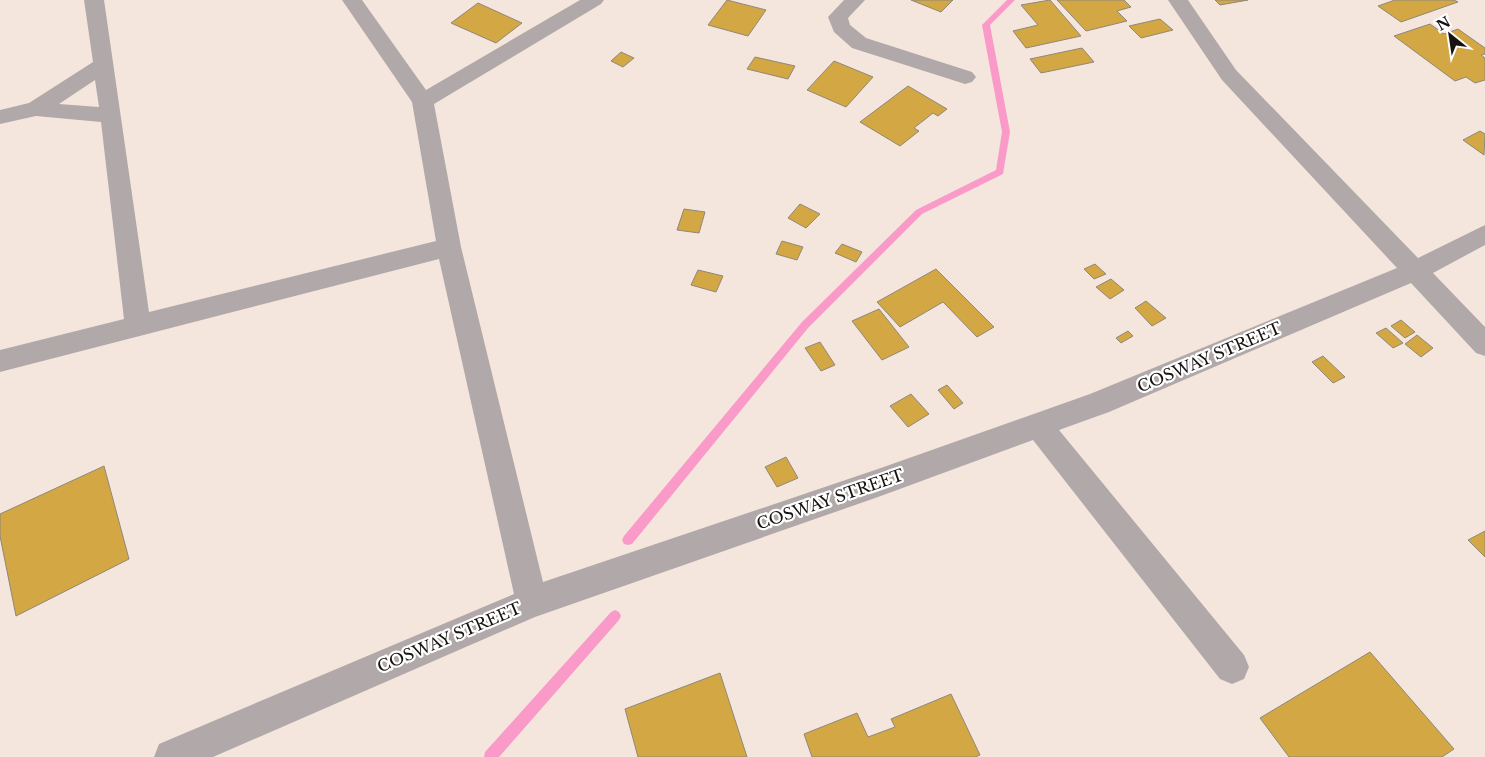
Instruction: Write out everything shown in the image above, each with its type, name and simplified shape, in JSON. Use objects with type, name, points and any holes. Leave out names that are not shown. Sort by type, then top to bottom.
[{"type":"street","points":[[94,0],[138,325]]},
{"type":"street","points":[[352,0],[423,101],[449,247],[532,602]]},
{"type":"street","points":[[423,101],[594,0]]},
{"type":"street","points":[[855,0],[838,17],[838,24],[849,36],[859,43],[965,77]]},
{"type":"street","points":[[1178,0],[1228,75],[1485,345]]},
{"type":"street","points":[[36,109],[104,64]]},
{"type":"street","points":[[0,117],[36,109],[111,116]]},
{"type":"street","name":"COSWAY STREET","points":[[172,757],[532,602],[868,486],[1136,388],[1416,271],[1485,234]]},
{"type":"street","points":[[0,361],[449,247]]},
{"type":"street","points":[[1038,425],[1232,667]]},
{"type":"building","points":[[727,0],[766,10],[748,36],[708,25]]},
{"type":"building","points":[[911,0],[953,0],[941,12]]},
{"type":"building","points":[[1050,0],[1081,36],[1026,48],[1013,31],[1038,25],[1021,5]]},
{"type":"building","points":[[1057,0],[1124,0],[1131,7],[1117,11],[1127,21],[1086,31]]},
{"type":"building","points":[[1215,0],[1248,0],[1220,5]]},
{"type":"building","points":[[1395,0],[1454,0],[1458,2],[1401,22],[1378,6]]},
{"type":"building","points":[[478,3],[522,23],[496,43],[451,23]]},
{"type":"building","points":[[1160,19],[1173,30],[1141,38],[1129,26]]},
{"type":"building","points":[[1430,24],[1444,34],[1458,29],[1485,48],[1485,54],[1481,55],[1485,58],[1485,80],[1475,83],[1466,77],[1455,81],[1394,36]]},
{"type":"building","points":[[1082,48],[1094,62],[1041,73],[1030,59]]},
{"type":"building","points":[[621,52],[634,58],[623,67],[611,61]]},
{"type":"building","points":[[755,57],[795,66],[788,79],[747,69]]},
{"type":"building","points":[[834,61],[873,77],[846,107],[807,90]]},
{"type":"building","points":[[908,86],[947,109],[938,116],[933,113],[914,128],[919,131],[900,146],[860,122]]},
{"type":"building","points":[[1480,131],[1485,134],[1484,155],[1463,140]]},
{"type":"building","points":[[800,204],[820,214],[806,228],[788,218]]},
{"type":"building","points":[[684,209],[705,212],[699,233],[677,230]]},
{"type":"building","points":[[782,241],[803,247],[797,260],[776,254]]},
{"type":"building","points":[[842,244],[862,252],[856,262],[835,253]]},
{"type":"building","points":[[1095,264],[1106,274],[1094,279],[1084,269]]},
{"type":"building","points":[[936,269],[994,327],[977,337],[943,302],[900,327],[877,302]]},
{"type":"building","points":[[698,270],[723,276],[716,292],[691,285]]},
{"type":"building","points":[[1111,279],[1124,290],[1110,299],[1096,287]]},
{"type":"building","points":[[1146,301],[1166,318],[1152,326],[1135,308]]},
{"type":"building","points":[[879,309],[909,347],[882,360],[852,321]]},
{"type":"building","points":[[1401,320],[1415,332],[1405,338],[1391,326]]},
{"type":"building","points":[[1386,328],[1403,343],[1393,348],[1376,333]]},
{"type":"building","points":[[1128,331],[1133,336],[1121,343],[1116,338]]},
{"type":"building","points":[[1417,335],[1433,348],[1421,357],[1405,344]]},
{"type":"building","points":[[820,342],[835,365],[821,371],[805,348]]},
{"type":"building","points":[[1323,356],[1345,377],[1333,383],[1312,362]]},
{"type":"building","points":[[947,385],[963,403],[954,409],[938,390]]},
{"type":"building","points":[[911,394],[929,414],[908,427],[890,406]]},
{"type":"building","points":[[786,457],[798,478],[777,487],[765,467]]},
{"type":"building","points":[[104,466],[129,559],[16,616],[0,536],[0,514]]},
{"type":"building","points":[[1485,531],[1485,557],[1468,540]]},
{"type":"building","points":[[1370,652],[1454,749],[1442,757],[1289,757],[1260,718]]},
{"type":"building","points":[[720,673],[747,757],[638,757],[625,709]]},
{"type":"building","points":[[951,694],[980,755],[975,757],[812,757],[804,734],[857,713],[868,737],[895,727],[891,719]]},
{"type":"waterway","points":[[628,540],[805,325],[919,212],[1000,172],[1006,132],[986,25],[1011,0]]},
{"type":"waterway","points":[[490,757],[615,616]]}]
